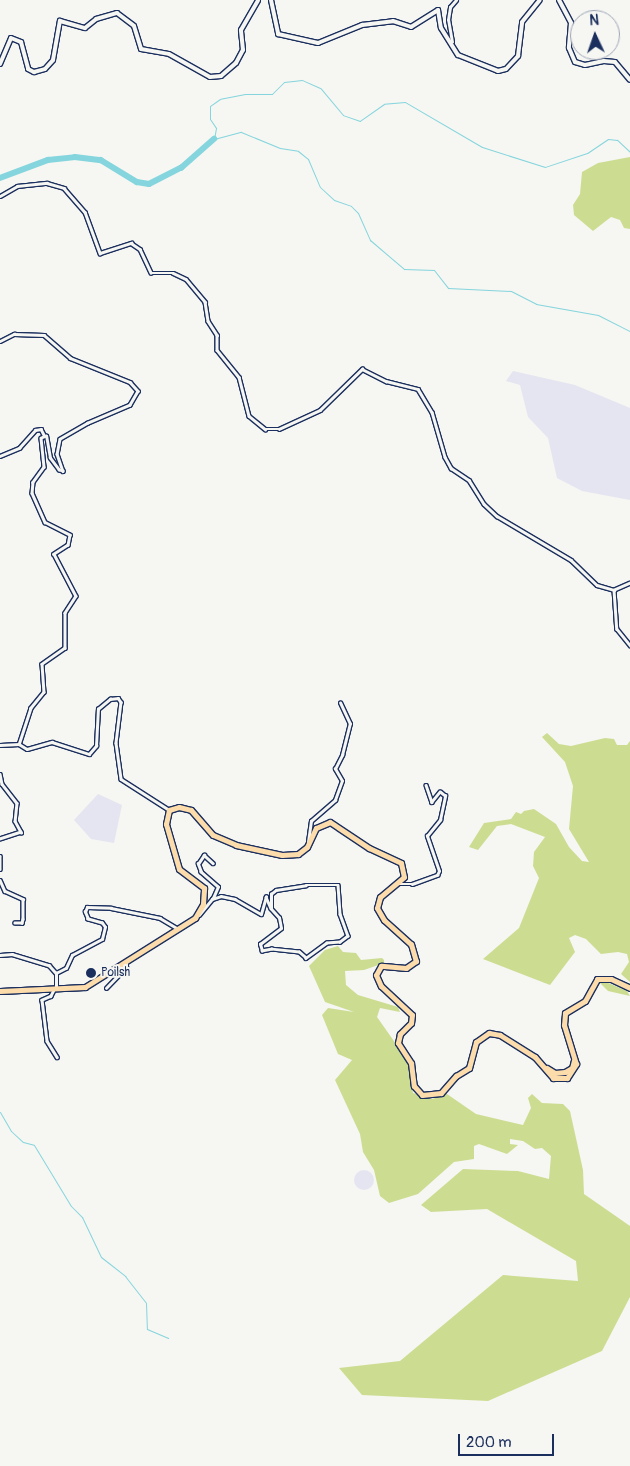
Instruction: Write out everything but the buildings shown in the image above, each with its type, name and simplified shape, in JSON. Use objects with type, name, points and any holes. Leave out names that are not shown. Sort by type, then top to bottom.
[{"type":"highway","points":[[0,991],[55,990],[85,987],[189,923],[202,906],[204,890],[176,863],[166,824],[169,810],[179,807],[188,809],[209,832],[236,845],[291,856],[301,853],[319,826],[327,822],[335,824],[369,848],[399,861],[405,874],[397,884],[380,897],[378,910],[384,920],[409,942],[416,961],[404,968],[381,966],[376,975],[381,986],[412,1015],[411,1023],[397,1041],[411,1063],[417,1092],[429,1096],[445,1090],[454,1077],[470,1067],[475,1045],[487,1033],[501,1036],[536,1057],[552,1077],[567,1078],[576,1068],[574,1054],[564,1025],[567,1011],[584,1002],[593,982],[599,979],[611,979],[630,988]]},
{"type":"main road","points":[[0,64],[12,38],[21,42],[28,69],[40,72],[53,60],[60,21],[85,28],[96,20],[117,13],[134,26],[141,50],[169,54],[216,78],[231,69],[242,53],[244,45],[241,30],[258,0]]},
{"type":"main road","points":[[271,0],[275,28],[283,37],[321,43],[362,25],[393,21],[411,27],[437,10],[441,28],[465,60],[498,71],[506,69],[521,49],[525,15],[540,0]]},
{"type":"main road","points":[[559,0],[571,23],[569,48],[575,62],[585,65],[604,61],[614,62],[630,80]]},
{"type":"street","points":[[452,42],[448,20],[450,7],[456,0]]},
{"type":"street","points":[[0,196],[16,186],[47,183],[64,188],[85,212],[100,253],[131,243],[140,249],[151,273],[173,273],[186,279],[205,302],[208,321],[217,335],[217,350],[239,377],[249,416],[265,429],[279,429],[320,410],[362,369],[397,385],[418,389],[432,412],[445,457],[452,468],[469,480],[484,504],[497,516],[571,560],[596,585],[614,590],[630,583]]},
{"type":"street","points":[[0,341],[14,334],[44,335],[70,358],[109,372],[137,388],[137,396],[130,405],[88,423],[58,441],[57,454],[64,471],[59,470],[50,458],[41,429],[35,430],[19,448],[0,456]]},
{"type":"street","points":[[19,744],[31,708],[44,692],[42,664],[65,648],[65,613],[76,596],[54,554],[68,545],[70,535],[45,522],[32,493],[33,482],[44,469],[41,447],[44,435]]},
{"type":"street","points":[[614,590],[617,629],[630,645]]},
{"type":"street","points":[[0,745],[19,744],[27,748],[52,742],[89,754],[96,746],[98,709],[112,698],[118,698],[121,704],[116,743],[121,779],[169,810]]},
{"type":"street","points":[[308,845],[311,821],[335,800],[342,781],[334,769],[342,755],[350,724],[340,703]]},
{"type":"street","points":[[0,774],[2,784],[17,803],[15,821],[21,832],[0,839]]},
{"type":"street","points":[[397,884],[416,883],[437,875],[439,871],[427,836],[440,820],[445,796],[440,792],[430,802],[426,785]]},
{"type":"street","points":[[189,923],[212,899],[218,886],[201,872],[198,864],[204,855],[213,863]]},
{"type":"street","points":[[0,856],[0,870]]},
{"type":"street","points":[[0,880],[5,891],[23,898],[22,923],[16,923]]},
{"type":"street","points":[[212,899],[221,896],[235,899],[261,914],[265,897],[271,909],[279,918],[281,928],[260,944],[262,951],[272,949],[299,952],[306,958],[327,943],[340,942],[348,936],[340,914],[338,885],[309,884],[276,890],[271,894],[271,909]]},
{"type":"street","points":[[56,973],[66,968],[76,952],[102,938],[103,924],[88,918],[85,912],[87,907],[111,908],[160,918],[178,929]]},
{"type":"street","points":[[0,955],[12,954],[49,965],[56,973],[55,990],[52,995],[42,1000],[47,1041],[57,1058]]},
{"type":"street","points":[[106,988],[126,968],[126,962]]},
{"type":"shaded area","points":[[513,371],[575,385],[630,408],[630,500],[582,491],[557,478],[548,438],[528,417],[520,385],[506,381]]},
{"type":"shaded area","points":[[98,794],[122,805],[114,843],[91,839],[74,820]]},
{"type":"shaded area","points":[[360,1170],[368,1170],[374,1176],[374,1184],[368,1190],[360,1190],[354,1184],[354,1176]]},
{"type":"green space","points":[[630,157],[630,229],[624,228],[620,220],[611,217],[593,231],[574,215],[573,205],[580,194],[582,172],[598,163]]},
{"type":"green space","points":[[547,733],[559,744],[571,746],[605,738],[614,739],[617,745],[627,745],[630,741],[630,982],[621,974],[629,962],[627,954],[618,952],[601,954],[586,939],[575,935],[569,938],[575,952],[550,985],[483,959],[519,928],[539,878],[533,866],[534,852],[545,837],[511,824],[497,826],[478,850],[469,847],[484,823],[511,819],[516,812],[521,814],[524,811],[534,809],[556,824],[569,847],[582,861],[589,862],[569,829],[573,786],[565,762],[542,737]]},
{"type":"green space","points":[[338,946],[343,952],[356,953],[361,960],[382,958],[384,960],[384,963],[364,970],[345,971],[346,985],[358,995],[398,1007],[400,1012],[380,1008],[377,1017],[408,1061],[413,1093],[432,1099],[447,1094],[476,1114],[523,1125],[531,1108],[528,1098],[532,1094],[542,1103],[563,1104],[570,1111],[583,1170],[584,1194],[630,1226],[630,1297],[602,1351],[488,1401],[362,1395],[339,1368],[400,1361],[503,1275],[578,1281],[576,1261],[487,1209],[431,1212],[421,1205],[463,1169],[518,1171],[549,1179],[551,1156],[542,1148],[535,1149],[523,1141],[510,1139],[510,1144],[518,1145],[507,1154],[479,1144],[474,1146],[474,1159],[454,1162],[418,1194],[389,1203],[380,1196],[374,1170],[363,1152],[360,1134],[335,1080],[352,1060],[338,1054],[322,1015],[328,1008],[354,1012],[325,1002],[309,966],[325,950]]},
{"type":"green space","points":[[606,982],[627,991],[630,996],[608,991],[600,983]]},
{"type":"waterway","points":[[630,152],[617,140],[608,139],[587,153],[545,167],[482,147],[405,102],[384,104],[360,121],[343,115],[320,88],[302,80],[284,82],[272,94],[245,94],[220,99],[210,106],[210,119],[216,128],[214,139],[241,132],[280,148],[298,151],[308,159],[320,187],[334,200],[351,206],[358,213],[370,240],[404,269],[434,270],[448,288],[511,291],[536,304],[598,315],[630,331]]},
{"type":"waterway","points":[[0,178],[48,160],[75,157],[101,160],[137,182],[149,184],[181,168],[214,139]]},
{"type":"waterway","points":[[0,1112],[11,1131],[23,1142],[34,1145],[71,1206],[82,1217],[101,1257],[125,1276],[146,1303],[147,1329],[168,1338]]},
{"type":"place","name":"Poilsh","points":[[91,973]]}]
